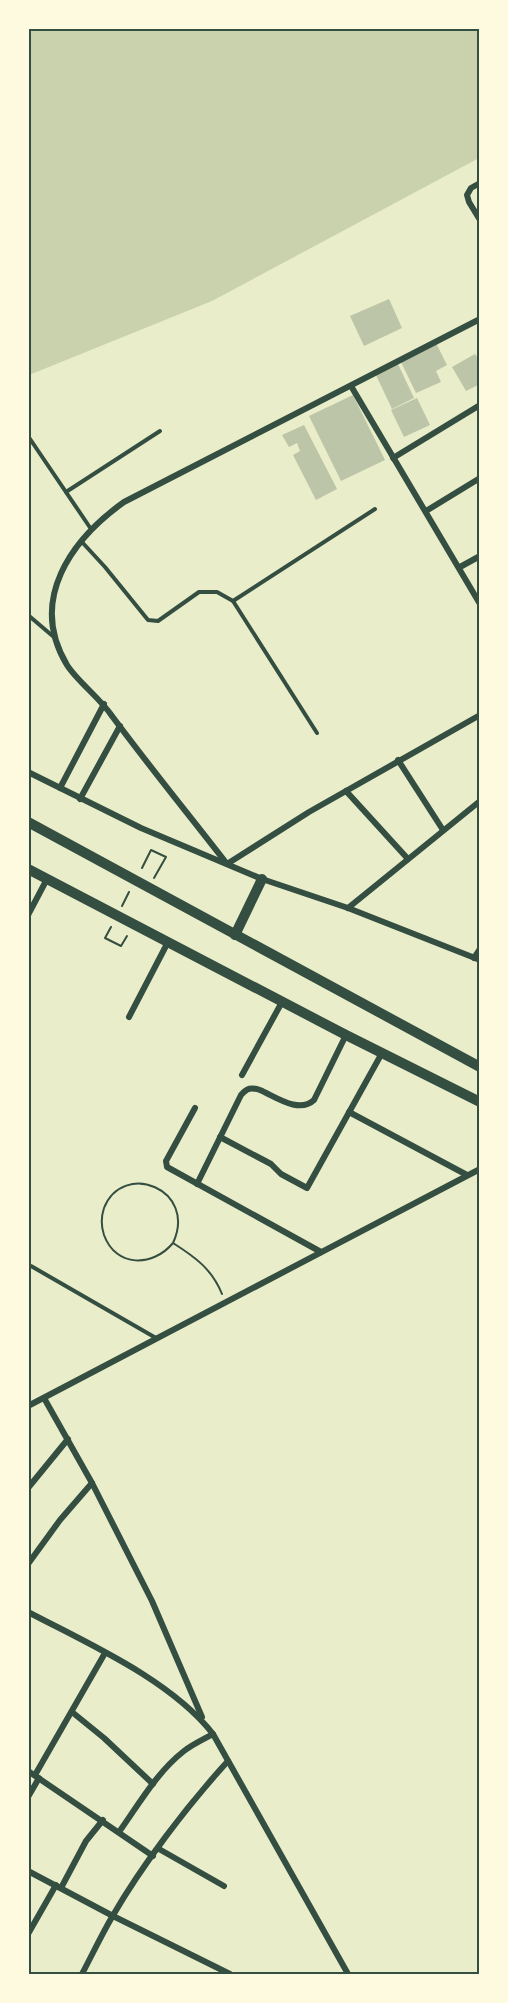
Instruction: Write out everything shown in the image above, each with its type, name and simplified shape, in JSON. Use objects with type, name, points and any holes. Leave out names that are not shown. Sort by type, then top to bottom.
[{"type":"main road","points":[[28,822],[480,1067]]},
{"type":"main road","points":[[28,869],[346,1035],[480,1102]]},
{"type":"main road","points":[[234,935],[262,879]]},
{"type":"street","points":[[480,183],[466,195],[480,220]]},
{"type":"street","points":[[227,864],[104,704],[67,665],[56,639],[51,610],[56,585],[66,562],[80,541],[106,514],[142,491],[480,319]]},
{"type":"street","points":[[351,386],[480,604]]},
{"type":"street","points":[[393,458],[480,405]]},
{"type":"street","points":[[426,511],[480,478]]},
{"type":"street","points":[[459,567],[480,556]]},
{"type":"street","points":[[60,788],[104,704]]},
{"type":"street","points":[[227,864],[309,812],[480,715]]},
{"type":"street","points":[[80,799],[120,726]]},
{"type":"street","points":[[398,760],[443,830]]},
{"type":"street","points":[[28,772],[141,828],[262,879],[348,908],[477,959],[480,949]]},
{"type":"street","points":[[346,791],[408,860]]},
{"type":"street","points":[[348,908],[480,801]]},
{"type":"street","points":[[28,915],[47,879]]},
{"type":"street","points":[[129,1017],[168,942]]},
{"type":"street","points":[[242,1075],[282,1002]]},
{"type":"street","points":[[197,1184],[240,1095],[246,1089],[253,1088],[301,1107],[308,1105],[314,1100],[346,1035]]},
{"type":"street","points":[[220,1137],[271,1164],[281,1174],[307,1188],[382,1053]]},
{"type":"street","points":[[195,1108],[166,1163],[169,1168],[321,1252]]},
{"type":"street","points":[[349,1112],[467,1175]]},
{"type":"street","points":[[28,1406],[480,1168]]},
{"type":"street","points":[[44,1398],[92,1483],[152,1601],[204,1723]]},
{"type":"street","points":[[28,1488],[68,1439]]},
{"type":"street","points":[[28,1564],[60,1520],[92,1483]]},
{"type":"street","points":[[28,1612],[105,1653],[179,1698],[204,1723],[213,1734],[348,1974]]},
{"type":"street","points":[[28,1797],[34,1775],[105,1653]]},
{"type":"street","points":[[72,1712],[104,1738],[153,1784]]},
{"type":"street","points":[[119,1832],[153,1784],[186,1749],[213,1734]]},
{"type":"street","points":[[82,1974],[112,1916],[153,1856],[228,1761]]},
{"type":"street","points":[[34,1775],[153,1856]]},
{"type":"street","points":[[28,1934],[86,1841],[103,1820]]},
{"type":"street","points":[[159,1849],[224,1887]]},
{"type":"street","points":[[28,1871],[112,1916],[230,1974]]},
{"type":"lane","points":[[66,492],[160,431]]},
{"type":"lane","points":[[28,436],[91,529]]},
{"type":"lane","points":[[233,601],[375,509]]},
{"type":"lane","points":[[80,541],[105,567],[148,620],[158,621],[199,592],[217,592],[233,601],[317,732]]},
{"type":"lane","points":[[28,615],[56,639]]},
{"type":"lane","points":[[31,1266],[157,1339]]},
{"type":"path","points":[[141,870],[151,850],[166,857],[148,888]]},
{"type":"path","points":[[121,909],[131,889]]},
{"type":"path","points":[[116,919],[105,938],[121,946]]},
{"type":"path","points":[[141,1183],[161,1189],[175,1204],[178,1214],[179,1224],[173,1243],[159,1256],[149,1260],[129,1259],[119,1255],[106,1240],[102,1231],[101,1221],[107,1202],[114,1194],[131,1184],[141,1183]]},
{"type":"path","points":[[173,1243],[200,1260],[209,1270],[226,1302]]},
{"type":"green space","points":[[29,28],[479,29],[479,158],[212,301],[29,375]]},
{"type":"building","points":[[389,299],[402,328],[364,346],[350,316]]},
{"type":"building","points":[[436,343],[447,365],[436,371],[441,382],[416,393],[400,360]]},
{"type":"building","points":[[475,354],[480,361],[480,384],[466,391],[452,367]]},
{"type":"building","points":[[397,362],[414,398],[392,409],[375,373]]},
{"type":"building","points":[[353,395],[385,460],[341,481],[309,416]]},
{"type":"building","points":[[417,398],[430,425],[404,437],[391,410]]},
{"type":"building","points":[[304,425],[337,489],[316,500],[293,455],[300,451],[297,443],[289,447],[282,435]]}]
